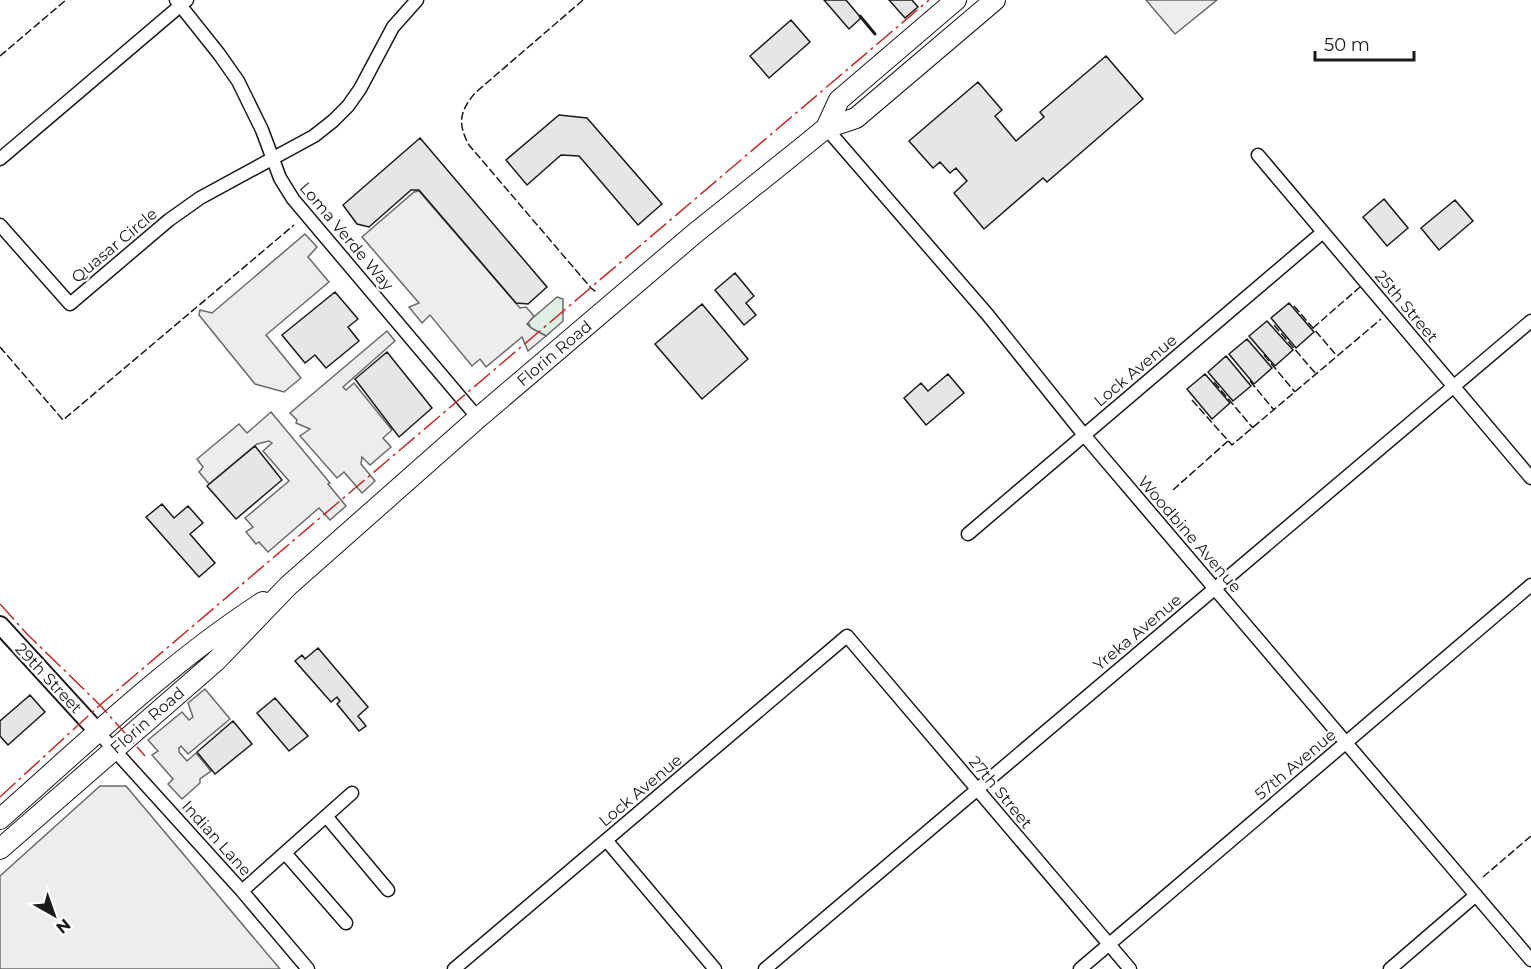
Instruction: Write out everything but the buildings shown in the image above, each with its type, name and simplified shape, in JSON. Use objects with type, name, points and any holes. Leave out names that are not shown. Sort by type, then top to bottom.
[{"type":"main road","name":"Florin Road","points":[[826,128],[839,100],[956,0]]},
{"type":"main road","points":[[958,31],[971,0]]},
{"type":"main road","name":"Florin Road","points":[[0,849],[232,646],[288,586],[478,418],[694,234],[826,128],[856,118],[995,0]]},
{"type":"main road","name":"Florin Road","points":[[0,819],[98,732],[219,631],[288,586]]},
{"type":"street","points":[[271,158],[314,136],[348,106],[371,71],[393,27],[417,0]]},
{"type":"street","points":[[0,159],[181,2]]},
{"type":"street","name":"Loma Verde Way","points":[[181,2],[238,81],[280,178],[293,199],[478,418]]},
{"type":"street","name":"Woodbine Avenue","points":[[826,128],[987,314],[1084,435],[1531,960]]},
{"type":"street","name":"25th Street","points":[[1258,155],[1531,478]]},
{"type":"street","name":"Quasar Circle","points":[[0,225],[70,303],[169,220],[200,198],[271,158]]},
{"type":"street","name":"Lock Avenue","points":[[968,534],[1323,232]]},
{"type":"street","name":"Yreka Avenue","points":[[765,969],[1531,321]]},
{"type":"street","name":"57th Avenue","points":[[1080,969],[1531,585]]},
{"type":"street","name":"29th Street","points":[[0,625],[98,732]]},
{"type":"street","name":"Lock Avenue","points":[[454,969],[847,636]]},
{"type":"street","name":"27th Street","points":[[847,636],[1130,969]]},
{"type":"street","name":"Indian Lane","points":[[98,732],[242,891],[308,969]]},
{"type":"street","points":[[242,891],[352,793]]},
{"type":"street","points":[[326,816],[388,890]]},
{"type":"street","points":[[606,840],[715,969]]},
{"type":"street","points":[[285,853],[346,924]]},
{"type":"street","points":[[1390,969],[1476,895]]},
{"type":"green space","points":[[557,297],[563,299],[563,321],[546,336],[531,328],[528,322]]},
{"type":"shaded area","points":[[1146,0],[1217,0],[1175,34]]},
{"type":"shaded area","points":[[419,191],[520,308],[526,307],[534,316],[527,324],[546,336],[528,351],[522,337],[486,367],[480,359],[472,366],[430,315],[422,323],[409,307],[419,303],[362,237],[414,192]]},
{"type":"shaded area","points":[[305,234],[317,247],[308,257],[329,282],[266,335],[301,378],[284,392],[255,384],[199,315],[200,310],[212,313]]},
{"type":"shaded area","points":[[387,331],[395,341],[343,387],[346,390],[354,383],[392,430],[383,438],[391,447],[370,465],[362,457],[361,464],[375,481],[362,493],[344,472],[337,478],[300,436],[310,429],[296,423],[297,420],[290,413]]},
{"type":"shaded area","points":[[271,412],[330,483],[328,484],[346,506],[330,520],[319,508],[268,552],[259,542],[256,544],[246,532],[253,527],[245,518],[289,481],[263,451],[272,443],[269,441],[257,444],[209,484],[199,472],[203,467],[197,459],[239,424],[247,433]]},
{"type":"shaded area","points":[[205,689],[230,719],[188,754],[181,746],[179,748],[179,752],[187,761],[196,753],[211,771],[200,779],[200,783],[182,799],[168,784],[173,779],[152,755],[158,751],[148,740],[182,712],[189,720],[193,717],[188,703]]},
{"type":"shaded area","points":[[100,786],[126,786],[280,969],[0,969],[0,876]]},
{"type":"fence","points":[[0,56],[66,0]]},
{"type":"fence","points":[[583,0],[475,93],[463,112],[462,124],[469,145],[596,292]]},
{"type":"fence","points":[[0,347],[63,420],[294,225]]},
{"type":"fence","points":[[1313,328],[1360,287]]},
{"type":"fence","points":[[1294,306],[1337,356]]},
{"type":"fence","points":[[1192,400],[1232,445],[1381,319]]},
{"type":"fence","points":[[1274,325],[1316,374]]},
{"type":"fence","points":[[1264,355],[1295,392]]},
{"type":"fence","points":[[1250,381],[1274,410]]},
{"type":"fence","points":[[1214,382],[1253,428]]},
{"type":"fence","points":[[1173,490],[1228,441]]},
{"type":"fence","points":[[1483,877],[1531,836]]},
{"type":"wall","points":[[860,16],[875,34]]},
{"type":"power","points":[[0,797],[100,705],[929,0]]},
{"type":"power","points":[[0,604],[27,634],[100,705],[145,756]]}]
